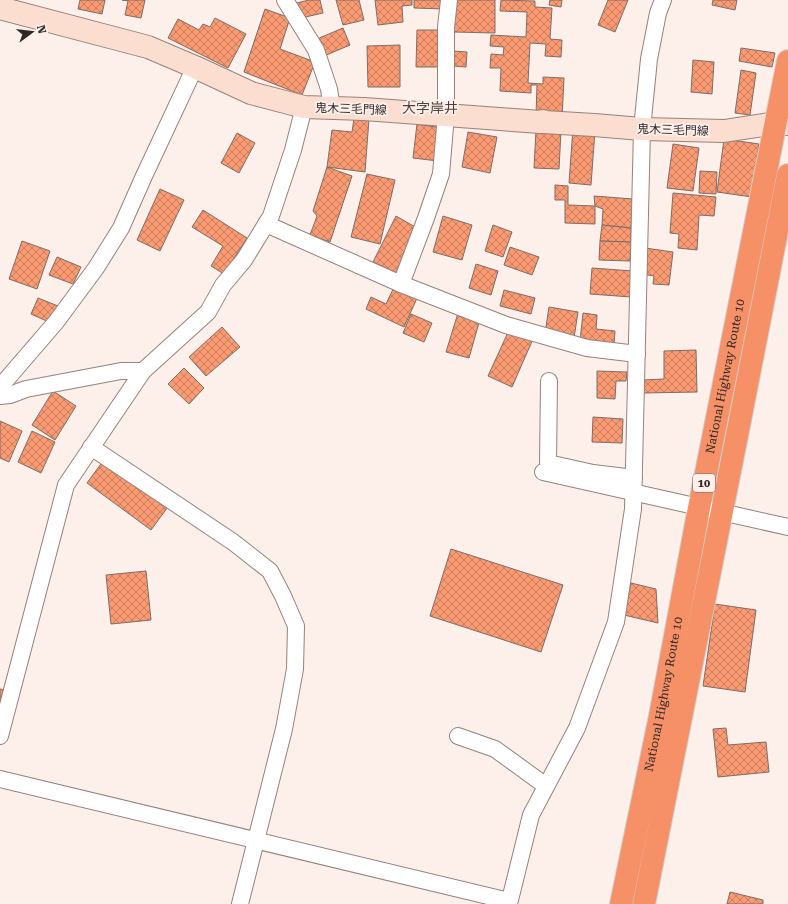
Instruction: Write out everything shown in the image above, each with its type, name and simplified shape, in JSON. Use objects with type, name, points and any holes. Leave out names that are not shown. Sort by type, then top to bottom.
[{"type":"highway","name":"National Highway Route 10","points":[[621,904],[660,716],[699,508],[782,123],[788,61]]},
{"type":"highway","name":"National Highway Route 10","points":[[644,904],[680,728],[788,175]]},
{"type":"main road","name":"鬼木三毛門線","points":[[0,8],[148,47],[195,67],[251,94],[304,108],[364,108],[642,129],[724,131],[782,123]]},
{"type":"street","points":[[285,0],[316,50],[329,89],[332,108]]},
{"type":"street","points":[[401,284],[441,174],[446,115],[446,27],[449,0]]},
{"type":"street","points":[[0,779],[509,902],[531,815],[577,728],[616,622],[633,509],[642,129],[649,59],[658,13],[663,0]]},
{"type":"street","points":[[0,387],[56,322],[96,268],[120,228],[195,67]]},
{"type":"street","points":[[0,736],[66,485],[143,371],[208,312],[223,285],[244,260],[271,216],[293,150],[304,108]]},
{"type":"street","points":[[266,224],[401,284],[506,325],[587,348],[637,354]]},
{"type":"street","points":[[0,396],[26,389],[121,371],[143,371]]},
{"type":"street","points":[[549,381],[548,463],[593,473],[634,485],[699,508],[788,527]]},
{"type":"street","points":[[91,447],[233,542],[270,571],[296,626],[295,669],[284,729],[240,904]]},
{"type":"street","points":[[543,472],[634,485]]},
{"type":"street","points":[[458,736],[495,749],[546,786]]},
{"type":"building","points":[[80,0],[105,0],[102,14],[78,9]]},
{"type":"building","points":[[122,0],[145,0],[141,18],[125,15],[128,1]]},
{"type":"building","points":[[309,0],[320,0],[323,13],[301,18],[297,3]]},
{"type":"building","points":[[336,0],[359,0],[364,20],[343,25]]},
{"type":"building","points":[[375,0],[412,0],[412,5],[402,6],[403,22],[378,25]]},
{"type":"building","points":[[414,0],[446,0],[445,9],[414,8]]},
{"type":"building","points":[[454,0],[495,0],[495,33],[454,32]]},
{"type":"building","points":[[501,0],[535,1],[535,7],[552,8],[550,39],[562,40],[561,57],[545,56],[546,44],[530,43],[528,83],[543,84],[543,77],[564,78],[562,118],[536,116],[537,85],[531,85],[531,93],[500,91],[501,68],[490,68],[491,54],[503,55],[504,47],[490,46],[491,35],[526,37],[527,12],[500,11]]},
{"type":"building","points":[[550,0],[562,0],[561,7],[549,5]]},
{"type":"building","points":[[608,0],[628,0],[615,32],[598,25]]},
{"type":"building","points":[[713,0],[737,0],[735,10],[712,5]]},
{"type":"building","points":[[265,9],[290,18],[280,49],[315,62],[302,95],[244,72]]},
{"type":"building","points":[[215,18],[246,34],[228,68],[168,38],[178,19],[199,30],[203,24],[210,27]]},
{"type":"building","points":[[343,28],[350,45],[324,56],[317,39]]},
{"type":"building","points":[[417,30],[442,30],[441,67],[416,67]]},
{"type":"building","points":[[400,45],[400,87],[368,87],[367,46]]},
{"type":"building","points":[[741,48],[775,53],[772,67],[739,61]]},
{"type":"building","points":[[453,51],[467,52],[466,67],[453,66]]},
{"type":"building","points":[[693,60],[714,62],[712,94],[691,92]]},
{"type":"building","points":[[741,70],[756,73],[750,115],[735,113]]},
{"type":"building","points":[[354,118],[369,119],[365,172],[327,167],[332,130],[352,132]]},
{"type":"building","points":[[417,124],[442,128],[438,161],[413,158]]},
{"type":"building","points":[[573,128],[595,130],[591,185],[569,183]]},
{"type":"building","points":[[536,130],[561,131],[559,169],[534,168]]},
{"type":"building","points":[[468,132],[497,137],[490,173],[462,167]]},
{"type":"building","points":[[237,133],[255,143],[239,173],[221,163]]},
{"type":"building","points":[[724,139],[759,144],[752,197],[717,192]]},
{"type":"building","points":[[673,144],[699,148],[693,191],[667,188]]},
{"type":"building","points":[[327,167],[352,176],[330,242],[310,235],[317,216],[313,211]]},
{"type":"building","points":[[700,171],[717,172],[716,194],[699,193]]},
{"type":"building","points":[[367,174],[395,180],[380,244],[351,237]]},
{"type":"building","points":[[555,185],[568,186],[568,205],[595,206],[595,224],[565,223],[565,200],[555,200]]},
{"type":"building","points":[[160,189],[184,200],[160,251],[137,240]]},
{"type":"building","points":[[673,193],[716,197],[714,216],[699,215],[697,250],[678,248],[679,234],[670,233]]},
{"type":"building","points":[[594,196],[633,199],[631,228],[602,225],[603,209],[595,206]]},
{"type":"building","points":[[203,210],[247,238],[224,274],[211,266],[223,246],[192,227]]},
{"type":"building","points":[[396,216],[417,228],[397,273],[373,262]]},
{"type":"building","points":[[443,216],[472,225],[462,260],[433,252]]},
{"type":"building","points":[[493,225],[512,232],[503,257],[485,251]]},
{"type":"building","points":[[602,225],[631,228],[631,242],[600,241]]},
{"type":"building","points":[[22,241],[50,251],[37,289],[9,279]]},
{"type":"building","points":[[600,241],[631,242],[630,261],[599,260]]},
{"type":"building","points":[[510,247],[539,257],[532,275],[504,265]]},
{"type":"building","points":[[645,248],[673,252],[669,285],[653,284],[654,276],[642,274]]},
{"type":"building","points":[[57,257],[81,267],[73,284],[49,275]]},
{"type":"building","points":[[476,264],[498,271],[491,295],[469,288]]},
{"type":"building","points":[[592,268],[633,271],[631,297],[590,294]]},
{"type":"building","points":[[395,285],[418,296],[404,327],[366,309],[371,297],[386,304]]},
{"type":"building","points":[[504,290],[535,298],[531,314],[500,306]]},
{"type":"building","points":[[38,298],[58,306],[51,323],[31,314]]},
{"type":"building","points":[[549,307],[578,312],[574,338],[545,333]]},
{"type":"building","points":[[458,313],[480,319],[469,358],[446,352]]},
{"type":"building","points":[[583,313],[597,315],[596,329],[615,331],[614,345],[580,341]]},
{"type":"building","points":[[411,314],[432,323],[424,342],[403,333]]},
{"type":"building","points":[[222,327],[240,347],[206,376],[189,357]]},
{"type":"building","points":[[510,328],[533,339],[512,387],[488,376]]},
{"type":"building","points":[[696,350],[697,392],[643,393],[643,380],[664,379],[664,351]]},
{"type":"building","points":[[184,368],[204,388],[189,404],[168,384]]},
{"type":"building","points":[[597,371],[627,372],[626,381],[616,381],[615,399],[597,398]]},
{"type":"building","points":[[53,391],[76,406],[55,440],[32,425]]},
{"type":"building","points":[[593,417],[623,419],[622,443],[592,442]]},
{"type":"building","points":[[0,421],[22,431],[9,462],[0,458]]},
{"type":"building","points":[[32,431],[55,442],[41,473],[18,462]]},
{"type":"building","points":[[106,457],[170,504],[151,530],[87,483]]},
{"type":"building","points":[[451,549],[563,585],[541,652],[430,616]]},
{"type":"building","points":[[146,571],[151,620],[111,624],[106,575]]},
{"type":"building","points":[[631,583],[656,589],[658,623],[624,615]]},
{"type":"building","points":[[715,604],[756,610],[745,692],[703,686]]},
{"type":"building","points":[[0,689],[4,690],[0,713]]},
{"type":"building","points":[[726,728],[728,745],[766,742],[769,772],[718,777],[713,729]]},
{"type":"building","points":[[730,892],[763,900],[763,904],[727,904]]},
{"type":"district","name":"大字岸井","points":[[430,108]]}]
